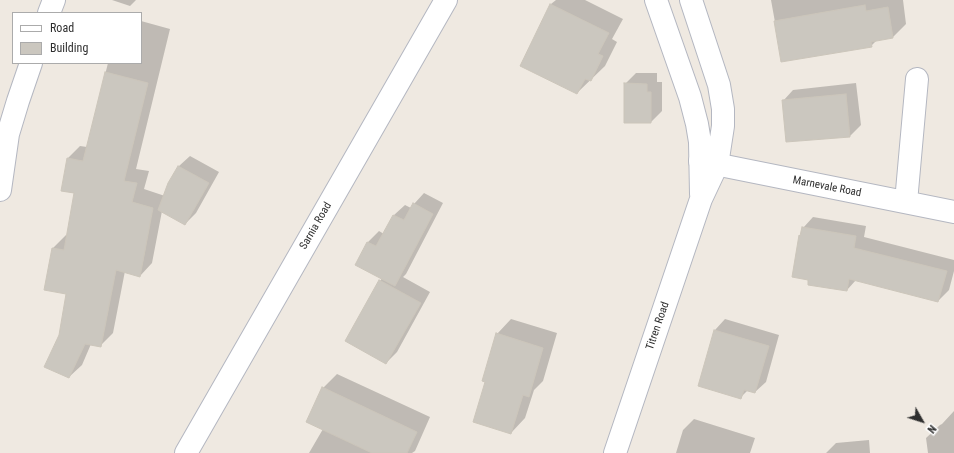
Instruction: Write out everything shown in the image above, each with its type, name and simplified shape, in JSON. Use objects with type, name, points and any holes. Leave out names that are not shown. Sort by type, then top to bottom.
[{"type":"street","points":[[49,12],[54,0]]},
{"type":"street","name":"Sarnia Road","points":[[186,453],[446,0]]},
{"type":"street","name":"Titren Road","points":[[656,0],[690,97],[700,142],[709,163]]},
{"type":"street","name":"Titren Road","points":[[615,453],[701,199],[709,163],[723,126],[723,109],[719,85],[691,0]]},
{"type":"street","points":[[0,190],[8,134],[31,64]]},
{"type":"street","points":[[906,202],[917,79]]},
{"type":"street","name":"Marnevale Road","points":[[709,163],[954,212]]},
{"type":"building","points":[[550,4],[609,33],[598,54],[603,56],[591,81],[585,79],[577,94],[520,66]]},
{"type":"building","points":[[865,5],[866,11],[888,7],[893,38],[871,42],[872,47],[781,62],[774,21]]},
{"type":"building","points":[[105,72],[148,83],[124,181],[137,183],[132,202],[153,208],[140,277],[116,270],[101,347],[85,344],[69,378],[44,367],[59,335],[66,294],[44,290],[52,248],[64,250],[74,193],[61,191],[67,158],[83,161]]},
{"type":"building","points":[[624,83],[647,84],[647,92],[651,92],[651,123],[624,123]]},
{"type":"building","points":[[846,94],[850,137],[786,142],[782,100]]},
{"type":"building","points":[[178,166],[209,183],[185,225],[158,210],[168,183]]},
{"type":"building","points":[[413,203],[433,214],[395,286],[355,265],[367,242],[376,246],[393,215],[404,220]]},
{"type":"building","points":[[802,227],[856,236],[854,248],[947,271],[938,302],[849,279],[847,291],[808,285],[808,280],[792,277],[799,235],[800,236]]},
{"type":"building","points":[[379,280],[421,303],[386,364],[345,341]]},
{"type":"building","points":[[714,330],[769,346],[755,393],[744,390],[741,399],[698,386]]},
{"type":"building","points":[[496,333],[543,348],[529,397],[523,395],[511,434],[473,422],[485,382],[482,381]]},
{"type":"building","points":[[322,387],[417,432],[407,453],[372,453],[306,422]]}]
